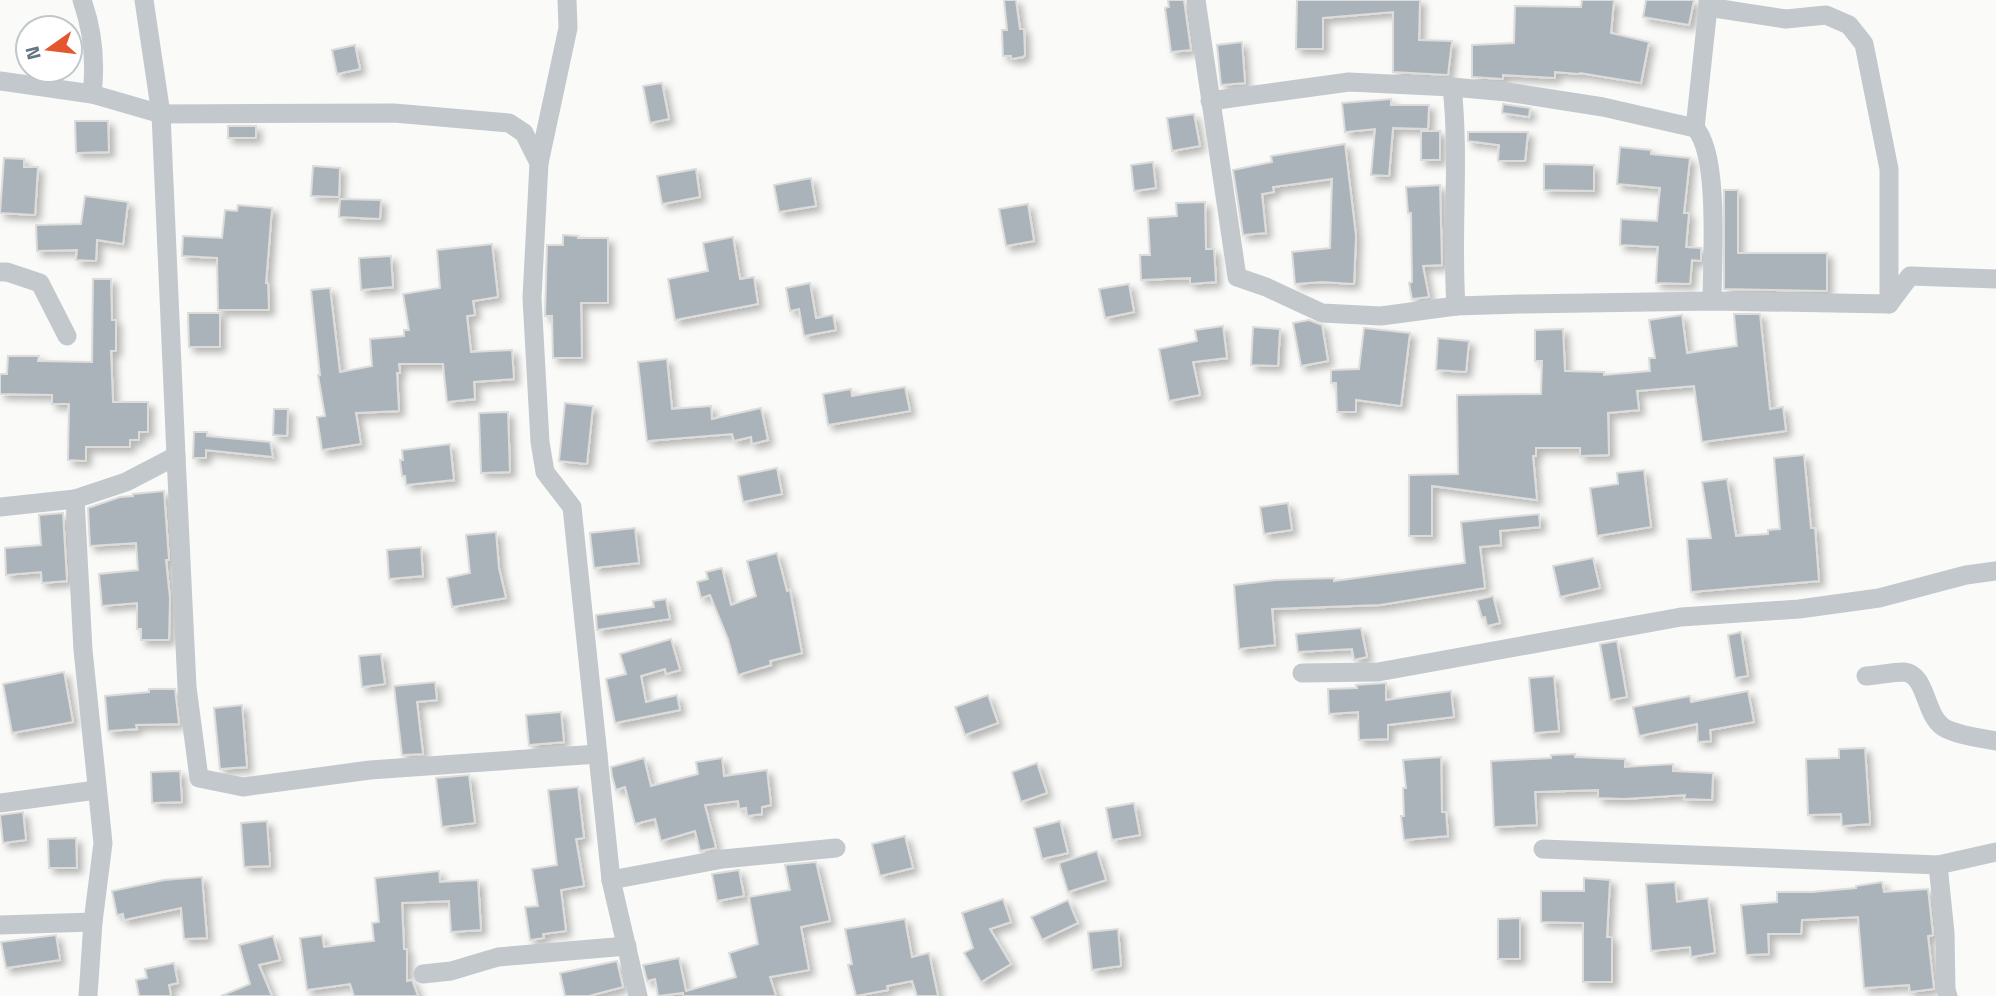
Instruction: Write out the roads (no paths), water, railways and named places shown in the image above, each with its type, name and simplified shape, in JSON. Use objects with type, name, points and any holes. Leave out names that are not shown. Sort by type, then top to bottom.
[{"type":"street","points":[[82,0],[93,37],[95,70],[92,94]]},
{"type":"street","points":[[144,0],[161,114],[187,687],[199,778],[243,787],[370,770],[598,754]]},
{"type":"street","points":[[567,0],[568,29],[539,163],[532,298],[540,442],[545,472],[572,507],[611,880],[638,996]]},
{"type":"street","points":[[1196,0],[1237,276],[1322,313],[1381,316],[1456,306],[1712,301],[1889,304]]},
{"type":"street","points":[[1695,128],[1708,4],[1786,19],[1826,15],[1849,25],[1864,44],[1889,169],[1889,304]]},
{"type":"street","points":[[0,81],[92,94],[161,114],[394,113],[509,123],[524,133],[539,163]]},
{"type":"street","points":[[1210,101],[1349,82],[1452,87],[1507,92],[1603,107],[1695,128],[1701,134],[1709,159],[1712,301]]},
{"type":"street","points":[[1452,87],[1455,124],[1456,306]]},
{"type":"street","points":[[0,272],[40,283],[67,337]]},
{"type":"street","points":[[1889,304],[1910,276],[1996,279]]},
{"type":"street","points":[[0,507],[75,499],[126,482],[176,456]]},
{"type":"street","points":[[75,499],[83,650],[103,843],[93,922],[88,996]]},
{"type":"street","points":[[1302,673],[1378,672],[1681,617],[1799,609],[1879,598],[1966,575],[1996,571]]},
{"type":"street","points":[[1866,676],[1906,672],[1914,675],[1920,681],[1929,710],[1943,727],[1996,741]]},
{"type":"street","points":[[0,803],[96,790]]},
{"type":"street","points":[[611,880],[723,859],[836,848]]},
{"type":"street","points":[[1543,849],[1938,865],[1996,852]]},
{"type":"street","points":[[1938,865],[1948,996]]},
{"type":"street","points":[[0,925],[93,922]]},
{"type":"street","points":[[423,974],[452,971],[498,957],[627,946]]}]
